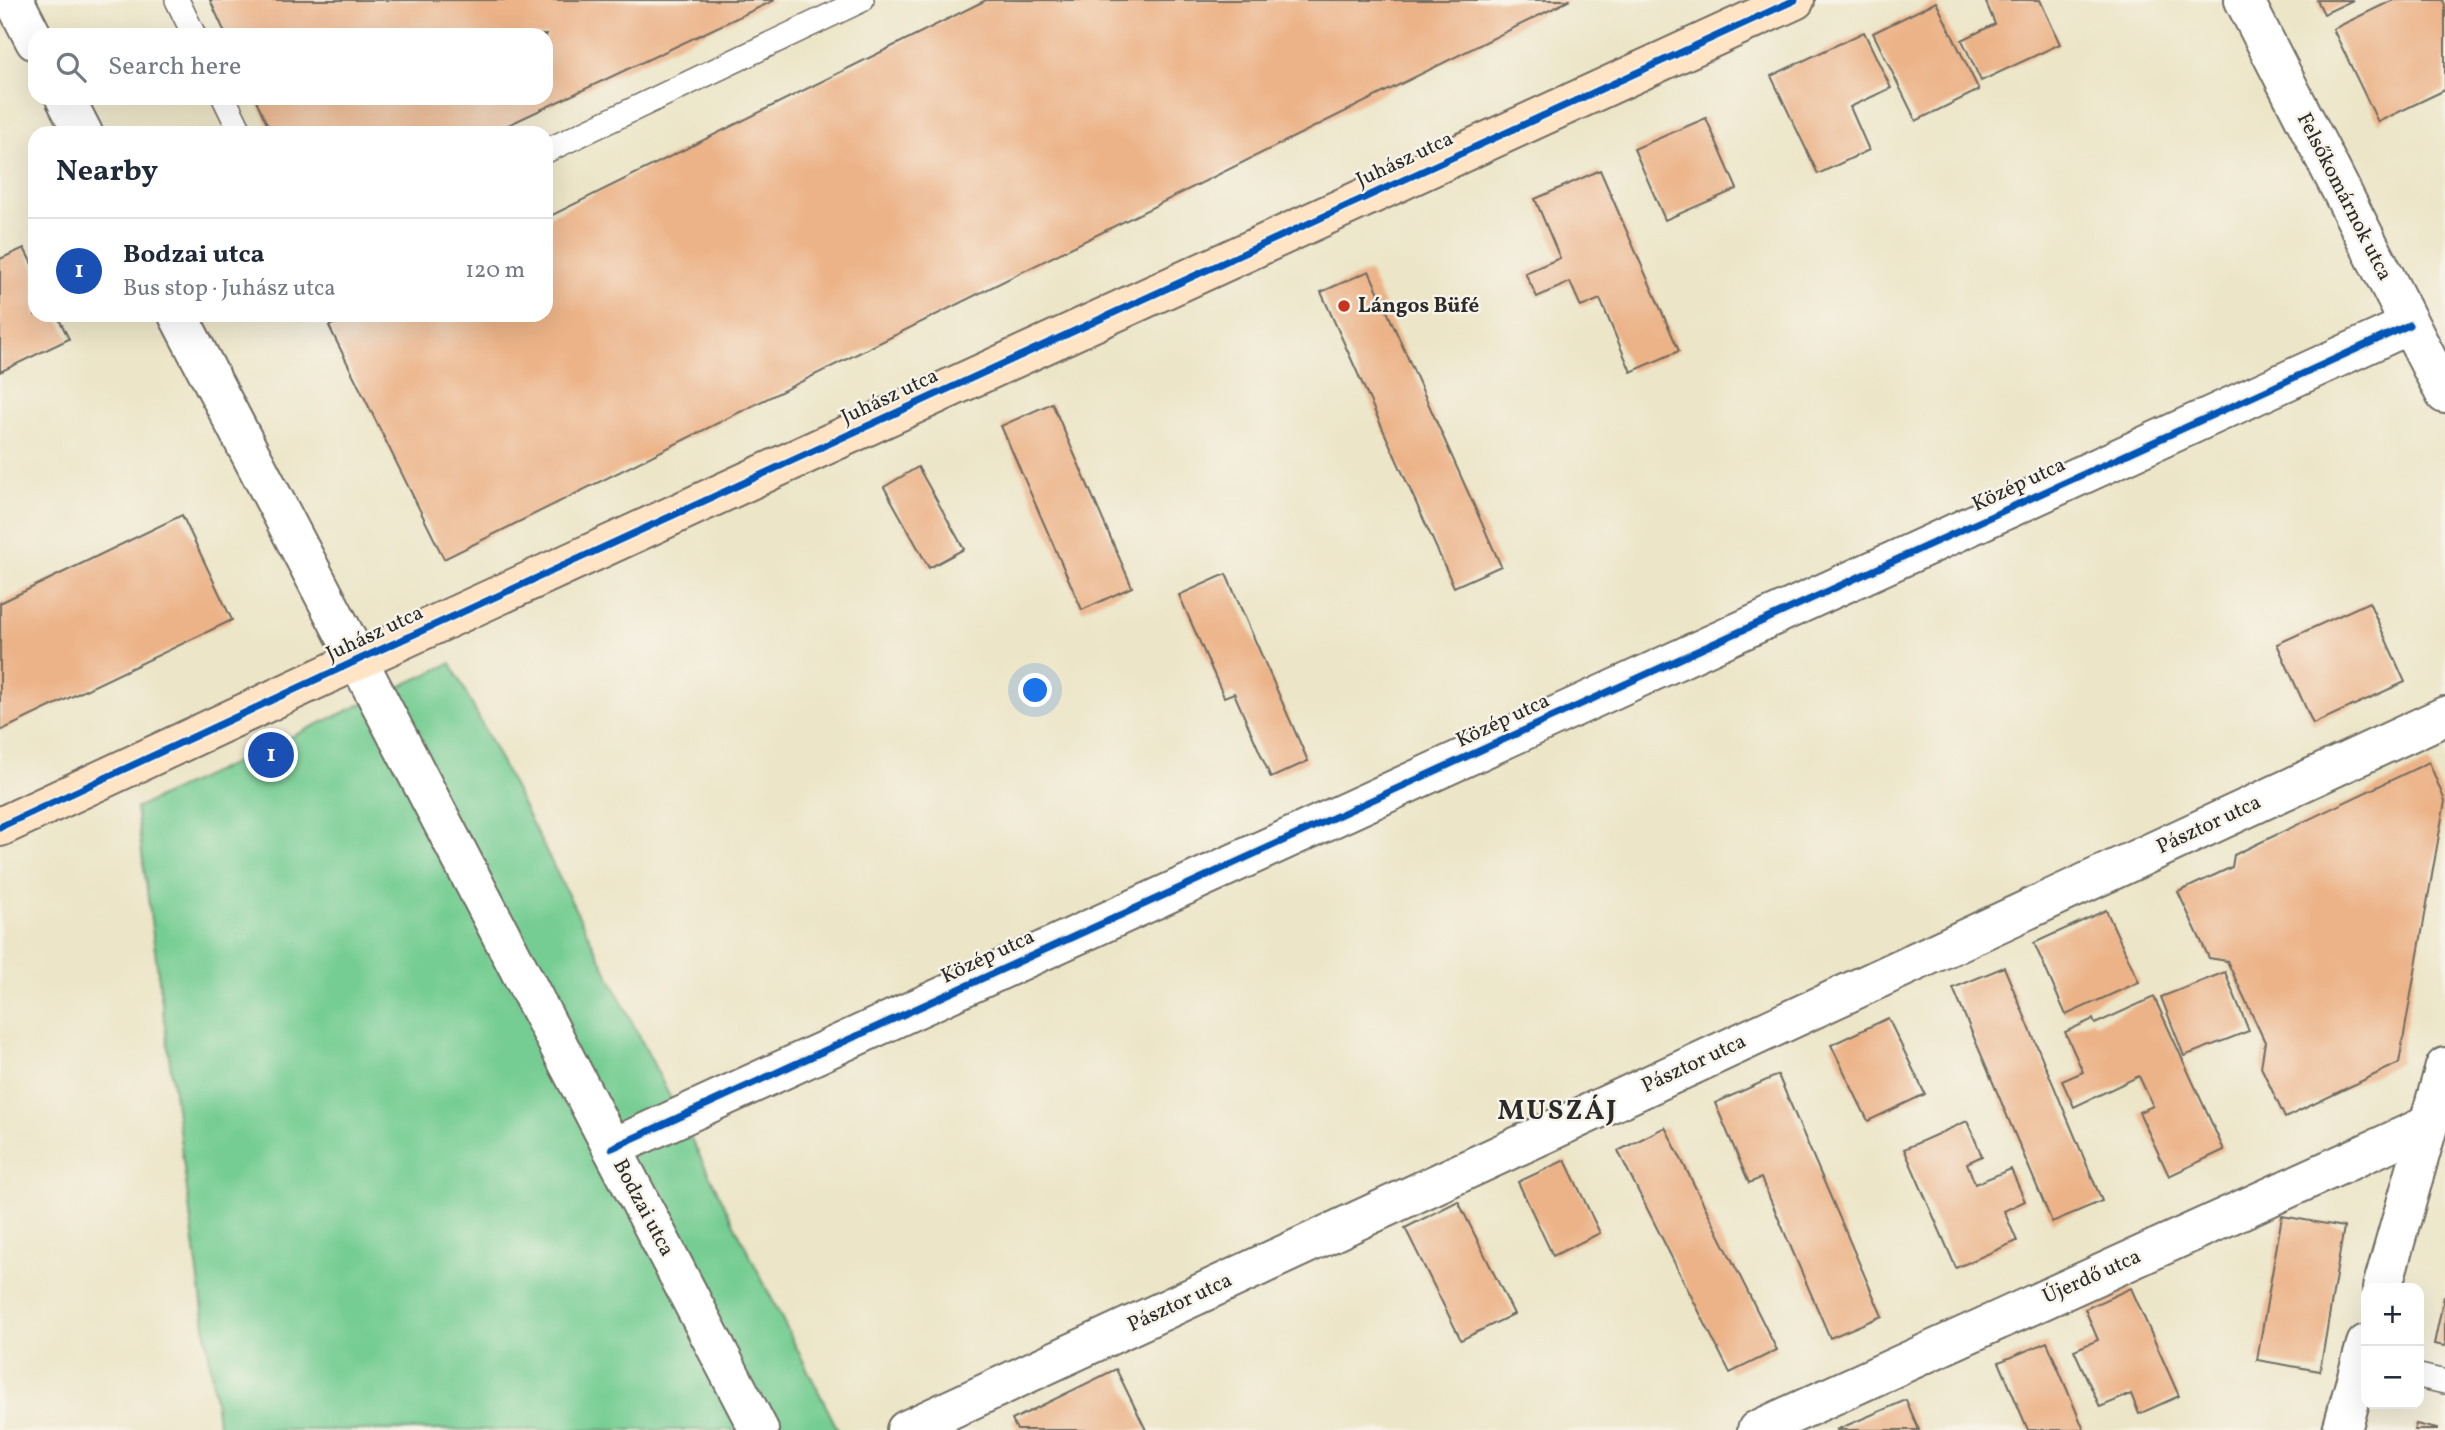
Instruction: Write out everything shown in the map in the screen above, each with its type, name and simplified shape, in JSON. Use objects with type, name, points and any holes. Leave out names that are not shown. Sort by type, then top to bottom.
[{"type":"street","points":[[14,0],[28,28]]},
{"type":"street","name":"Juhász utca","points":[[0,827],[1795,0]]},
{"type":"street","name":"Felsőkomárnok utca","points":[[2244,0],[2445,394]]},
{"type":"street","points":[[69,105],[79,126]]},
{"type":"street","name":"Bodzai utca","points":[[190,322],[358,660],[759,1430]]},
{"type":"street","name":"Közép utca","points":[[612,1148],[2409,325]]},
{"type":"street","name":"Pásztor utca","points":[[906,1430],[2445,716]]},
{"type":"street","points":[[2384,1283],[2437,1129],[2445,1067]]},
{"type":"street","name":"Újerdő utca","points":[[1757,1430],[2437,1129]]},
{"type":"street","points":[[2342,1430],[2361,1369]]},
{"type":"lane","points":[[177,0],[191,28]]},
{"type":"lane","points":[[553,148],[862,0]]},
{"type":"lane","points":[[227,105],[238,126]]},
{"type":"lane","points":[[2424,1377],[2445,1382]]},
{"type":"green space","points":[[451,663],[838,1430],[219,1430],[136,808]]},
{"type":"building","points":[[210,0],[775,0],[553,104],[553,28],[223,28]]},
{"type":"building","points":[[986,0],[1570,0],[444,559],[329,326],[337,322],[553,322],[553,215]]},
{"type":"building","points":[[1985,0],[2040,0],[2060,44],[1981,81],[1962,40],[1995,24]]},
{"type":"building","points":[[2317,0],[2353,0],[2324,14]]},
{"type":"building","points":[[2393,0],[2443,0],[2445,90],[2378,122],[2333,29]]},
{"type":"building","points":[[1936,2],[1979,90],[1916,121],[1873,33]]},
{"type":"building","points":[[1864,32],[1891,88],[1850,107],[1869,150],[1818,174],[1771,76]]},
{"type":"building","points":[[258,105],[551,105],[506,126],[268,126]]},
{"type":"building","points":[[1706,118],[1737,189],[1665,220],[1634,149]]},
{"type":"building","points":[[1600,170],[1679,351],[1631,372],[1600,299],[1581,307],[1570,282],[1537,297],[1525,273],[1560,258],[1535,199]]},
{"type":"building","points":[[24,248],[28,256],[28,322],[60,322],[69,339],[0,372],[0,259]]},
{"type":"building","points":[[1369,271],[1501,566],[1454,587],[1321,292]]},
{"type":"building","points":[[1052,403],[1132,587],[1082,610],[1001,426]]},
{"type":"building","points":[[918,467],[964,549],[929,568],[884,487]]},
{"type":"building","points":[[182,515],[232,620],[0,731],[0,603]]},
{"type":"building","points":[[1226,574],[1308,761],[1271,778],[1234,693],[1224,697],[1179,595]]},
{"type":"building","points":[[2369,602],[2405,682],[2313,724],[2277,644]]},
{"type":"building","points":[[2429,762],[2445,801],[2399,1063],[2285,1118],[2261,1067],[2265,1042],[2227,961],[2209,958],[2178,892],[2232,867],[2234,855]]},
{"type":"building","points":[[2106,910],[2139,982],[2066,1015],[2034,943]]},
{"type":"building","points":[[2004,967],[2102,1201],[2052,1222],[1953,988]]},
{"type":"building","points":[[2225,972],[2249,1031],[2184,1056],[2161,997]]},
{"type":"building","points":[[2154,997],[2224,1150],[2169,1176],[2139,1112],[2153,1106],[2139,1076],[2074,1107],[2062,1081],[2083,1072],[2065,1032],[2093,1019],[2095,1024]]},
{"type":"building","points":[[1888,1018],[1925,1094],[1868,1121],[1831,1045]]},
{"type":"building","points":[[1778,1075],[1882,1316],[1830,1338],[1761,1178],[1749,1183],[1715,1103]]},
{"type":"building","points":[[1967,1121],[1982,1156],[1967,1163],[1975,1184],[2011,1169],[2025,1201],[2004,1211],[2017,1241],[1956,1268],[1904,1149]]},
{"type":"building","points":[[1665,1127],[1777,1350],[1730,1373],[1618,1151]]},
{"type":"building","points":[[1565,1160],[1600,1233],[1553,1256],[1518,1182]]},
{"type":"building","points":[[1458,1201],[1514,1314],[1461,1340],[1405,1228]]},
{"type":"building","points":[[2282,1216],[2344,1227],[2320,1371],[2257,1360]]},
{"type":"building","points":[[2131,1288],[2179,1396],[2139,1414],[2131,1394],[2100,1407],[2074,1350],[2098,1340],[2085,1309]]},
{"type":"building","points":[[2445,1297],[2445,1346],[2434,1344]]},
{"type":"building","points":[[2047,1342],[2084,1430],[2028,1430],[1999,1362]]},
{"type":"building","points":[[1116,1369],[1146,1430],[1017,1430],[1012,1420]]},
{"type":"building","points":[[1906,1400],[1919,1430],[1836,1430]]},
{"type":"building","points":[[2416,1424],[2437,1429],[2437,1430],[2414,1430]]},
{"type":"cycle path","points":[[0,827],[1795,0]]},
{"type":"cycle path","points":[[612,1148],[2409,325]]},
{"type":"place","name":"Lángos Büfé","points":[[1344,306]]},
{"type":"place","name":"Bodzai utca","points":[[271,755]]},
{"type":"district","name":"MUSZÁJ","points":[[1558,1111]]}]
